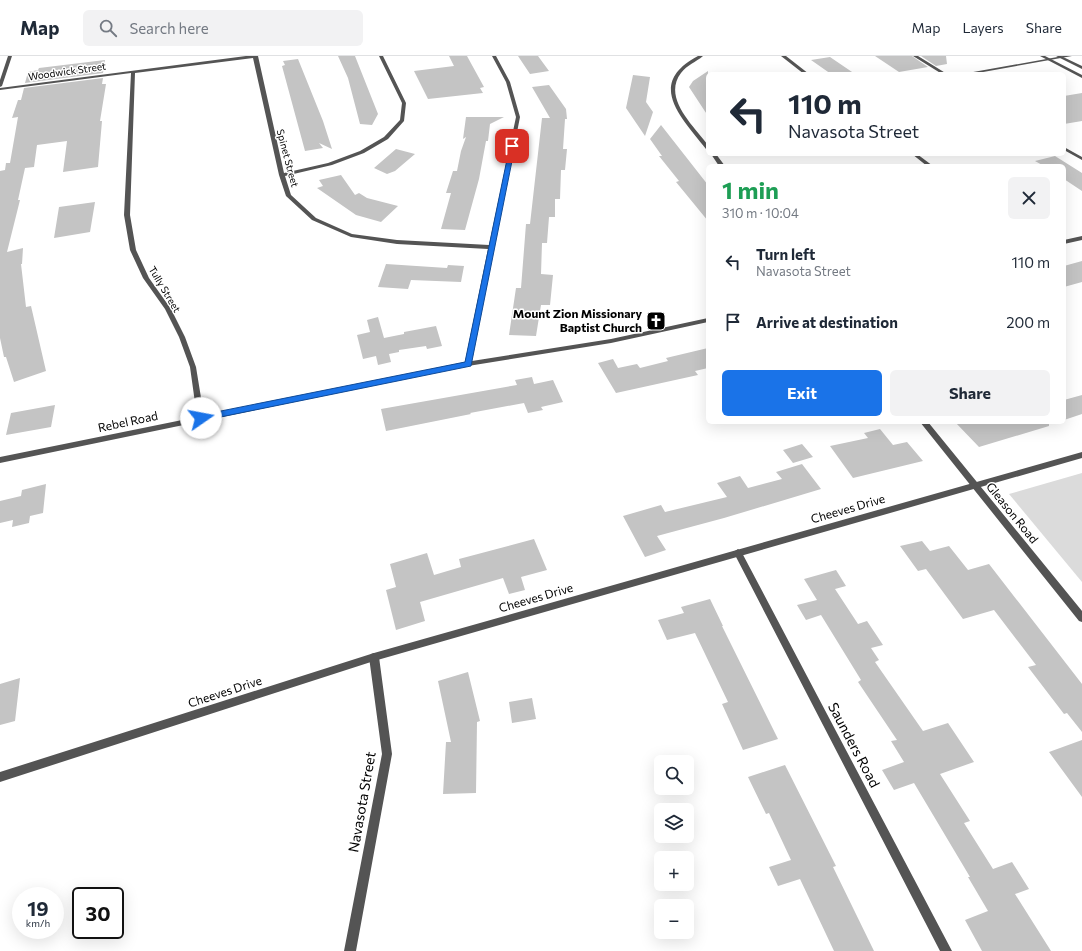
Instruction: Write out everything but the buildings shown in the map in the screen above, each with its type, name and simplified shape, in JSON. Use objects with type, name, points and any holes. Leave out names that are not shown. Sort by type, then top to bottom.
[{"type":"street","points":[[0,86],[10,56]]},
{"type":"street","name":"Spinet Street","points":[[255,56],[282,174],[289,196],[314,218],[351,235],[397,242],[491,247]]},
{"type":"street","name":"Woodwick Street","points":[[0,89],[255,56]]},
{"type":"street","points":[[282,174],[330,164],[362,152],[386,138],[402,120],[404,103],[381,56]]},
{"type":"street","points":[[468,364],[518,117],[508,82],[494,56]]},
{"type":"street","points":[[701,56],[691,60],[675,77],[673,96],[686,120],[706,145]]},
{"type":"street","points":[[783,56],[804,72]]},
{"type":"street","points":[[915,56],[942,72]]},
{"type":"street","points":[[1042,56],[1082,77]]},
{"type":"street","points":[[975,72],[1070,56]]},
{"type":"street","points":[[1059,57],[1082,68]]},
{"type":"street","name":"Tully Street","points":[[133,72],[127,215],[133,250],[146,278],[168,309],[182,337],[193,367],[201,418]]},
{"type":"street","points":[[1066,149],[1082,159]]},
{"type":"street","points":[[917,156],[927,164]]},
{"type":"street","points":[[1066,242],[1082,238]]},
{"type":"street","name":"Rebel Road","points":[[0,460],[468,364],[611,341],[706,320]]},
{"type":"street","name":"Gleason Road","points":[[926,424],[1082,618]]},
{"type":"street","name":"Cheeves Drive","points":[[0,777],[374,657],[1082,455]]},
{"type":"street","name":"Saunders Road","points":[[738,552],[946,951]]},
{"type":"street","name":"Navasota Street","points":[[350,951],[387,754],[374,657]]},
{"type":"shaded area","points":[[1082,473],[1082,582],[1009,494]]},
{"type":"place","name":"Mount Zion Missionary Baptist Church","points":[[656,321]]},
{"type":"route","points":[[201,418],[468,364],[512,146]]}]
